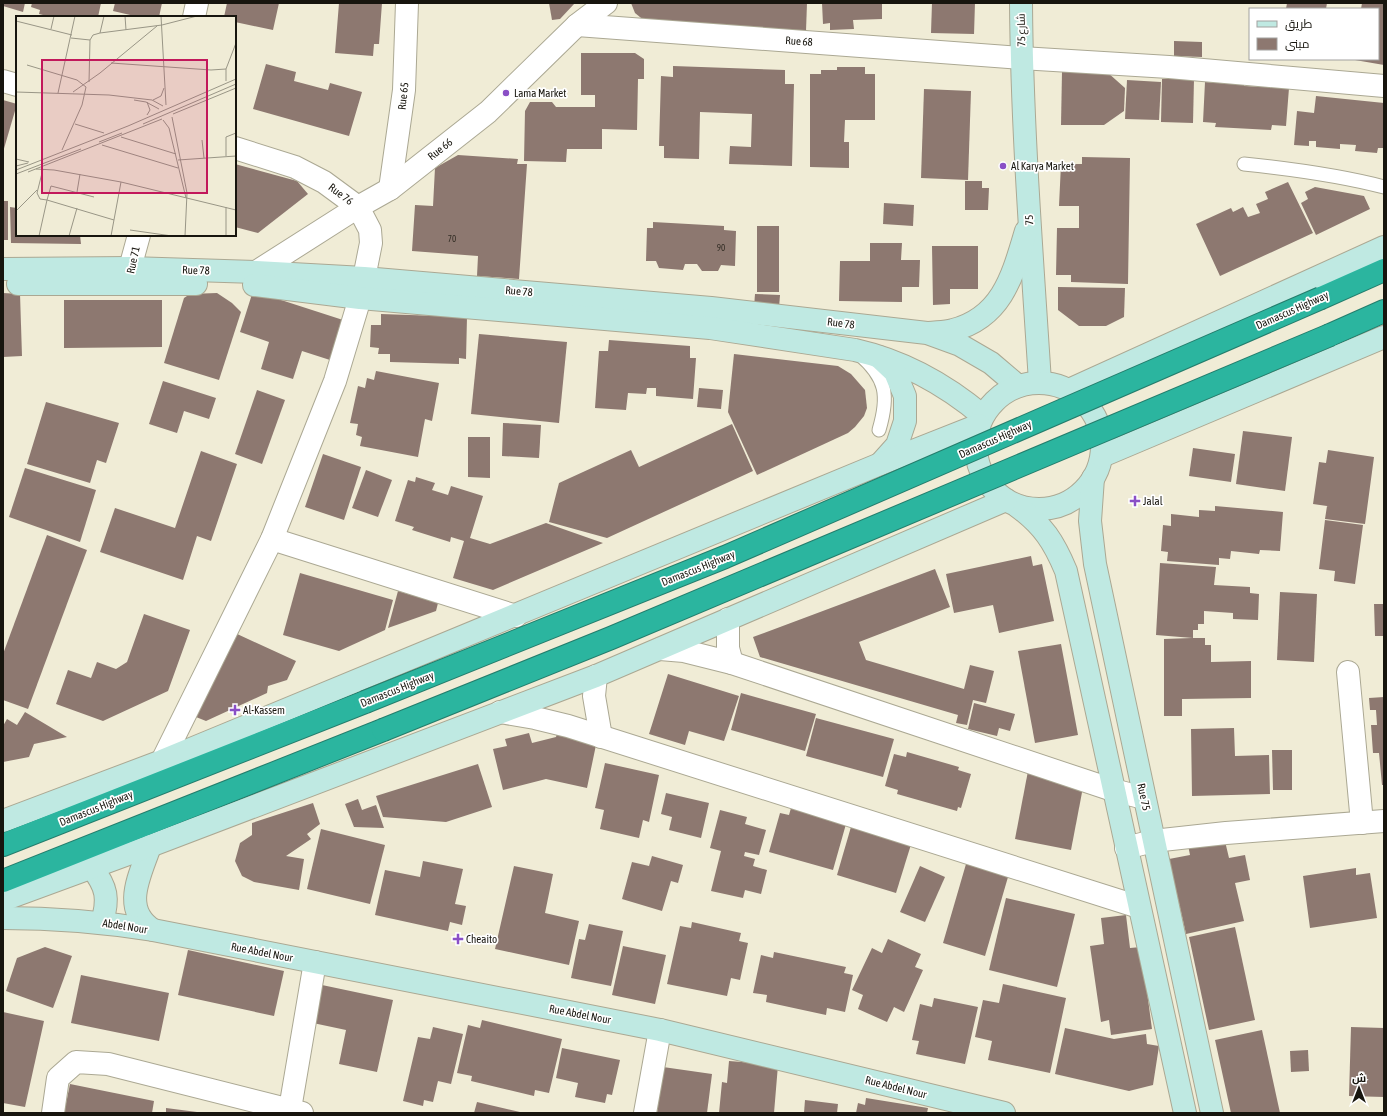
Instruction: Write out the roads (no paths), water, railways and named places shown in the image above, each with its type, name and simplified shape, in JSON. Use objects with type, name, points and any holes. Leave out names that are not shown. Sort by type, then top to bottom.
[{"type":"highway","name":"Damascus Highway","points":[[3,845],[365,702],[725,557],[1384,270]]},
{"type":"highway","points":[[3,881],[611,638],[1384,311]]},
{"type":"street","points":[[194,16],[198,3]]},
{"type":"street","name":"Rue 65","points":[[390,189],[404,90],[407,3]]},
{"type":"street","name":"Rue 66","points":[[256,272],[358,207],[390,189],[488,112],[577,25],[606,3]]},
{"type":"street","name":"شارع 75","points":[[1021,3],[1021,58]]},
{"type":"street","name":"Rue 68","points":[[577,25],[1021,58],[1168,67],[1384,86]]},
{"type":"street","name":"75","points":[[1021,58],[1029,219],[1040,382]]},
{"type":"street","points":[[3,81],[16,86]]},
{"type":"street","name":"Rue 76","points":[[162,761],[272,539],[335,382],[362,288],[371,242],[370,230],[358,207],[324,182],[295,167],[236,148]]},
{"type":"street","points":[[927,333],[954,330],[978,319],[998,301],[1012,278],[1029,219]]},
{"type":"street","name":"Rue 71","points":[[129,276],[139,236]]},
{"type":"street","points":[[1069,390],[1384,247]]},
{"type":"street","name":"Rue 78","points":[[3,269],[129,276],[256,272],[362,288]]},
{"type":"street","points":[[3,284],[129,276],[246,284],[362,288],[711,318],[876,355],[905,365],[933,379],[959,396],[981,420]]},
{"type":"street","name":"Rue 78","points":[[711,318],[927,333],[960,345],[991,362],[1018,386]]},
{"type":"street","points":[[1102,456],[1384,337]]},
{"type":"street","points":[[876,355],[895,372],[904,396],[905,409],[905,421],[897,445],[880,464]]},
{"type":"street","points":[[3,900],[92,868],[596,676],[728,619],[1011,503],[1042,509],[1066,503],[1077,497],[1093,478],[1102,456],[1102,436],[1096,418],[1089,406],[1069,390],[1040,382],[1018,386],[1007,391],[998,398],[981,420],[976,437],[977,462],[988,483],[1011,503],[1033,518],[1048,534],[1066,571],[1185,1113]]},
{"type":"street","points":[[3,821],[162,761],[516,616],[880,464],[981,420]]},
{"type":"street","name":"Rue 75","points":[[1093,478],[1090,521],[1095,564],[1212,1113]]},
{"type":"street","points":[[272,539],[516,616]]},
{"type":"street","points":[[1066,571],[1073,562],[1084,560],[1095,564]]},
{"type":"street","points":[[728,619],[728,648],[732,663]]},
{"type":"street","points":[[660,649],[684,651],[732,663],[1113,790],[1144,798]]},
{"type":"street","points":[[1348,672],[1362,823]]},
{"type":"street","points":[[596,676],[594,696],[601,736]]},
{"type":"street","points":[[500,712],[534,718],[601,736],[1139,907]]},
{"type":"street","points":[[1126,848],[1153,841],[1226,833],[1384,821]]},
{"type":"street","name":"Abdel Nour","points":[[150,846],[137,882],[135,898],[136,907],[142,921],[153,930]]},
{"type":"street","points":[[92,868],[101,879],[106,893],[107,908],[102,922]]},
{"type":"street","name":"Abdel Nour","points":[[3,918],[52,918],[102,922],[153,930]]},
{"type":"street","name":"Rue Abdel Nour","points":[[153,930],[660,1030],[1004,1113]]},
{"type":"street","points":[[53,1113],[58,1078],[76,1062],[108,1064],[296,1111],[315,962]]},
{"type":"street","points":[[646,1113],[660,1030]]},
{"type":"lane","points":[[1244,164],[1297,170],[1354,179],[1384,187]]},
{"type":"lane","points":[[855,350],[872,365],[883,386],[885,409],[880,430]]},
{"type":"place","name":"Lama Market","points":[[506,93]]},
{"type":"place","name":"Al Karya Market","points":[[1003,166]]},
{"type":"place","name":"Jalal","points":[[1135,501]]},
{"type":"place","name":"Al-Kassem","points":[[235,710]]},
{"type":"place","name":"Cheaito","points":[[458,939]]}]
